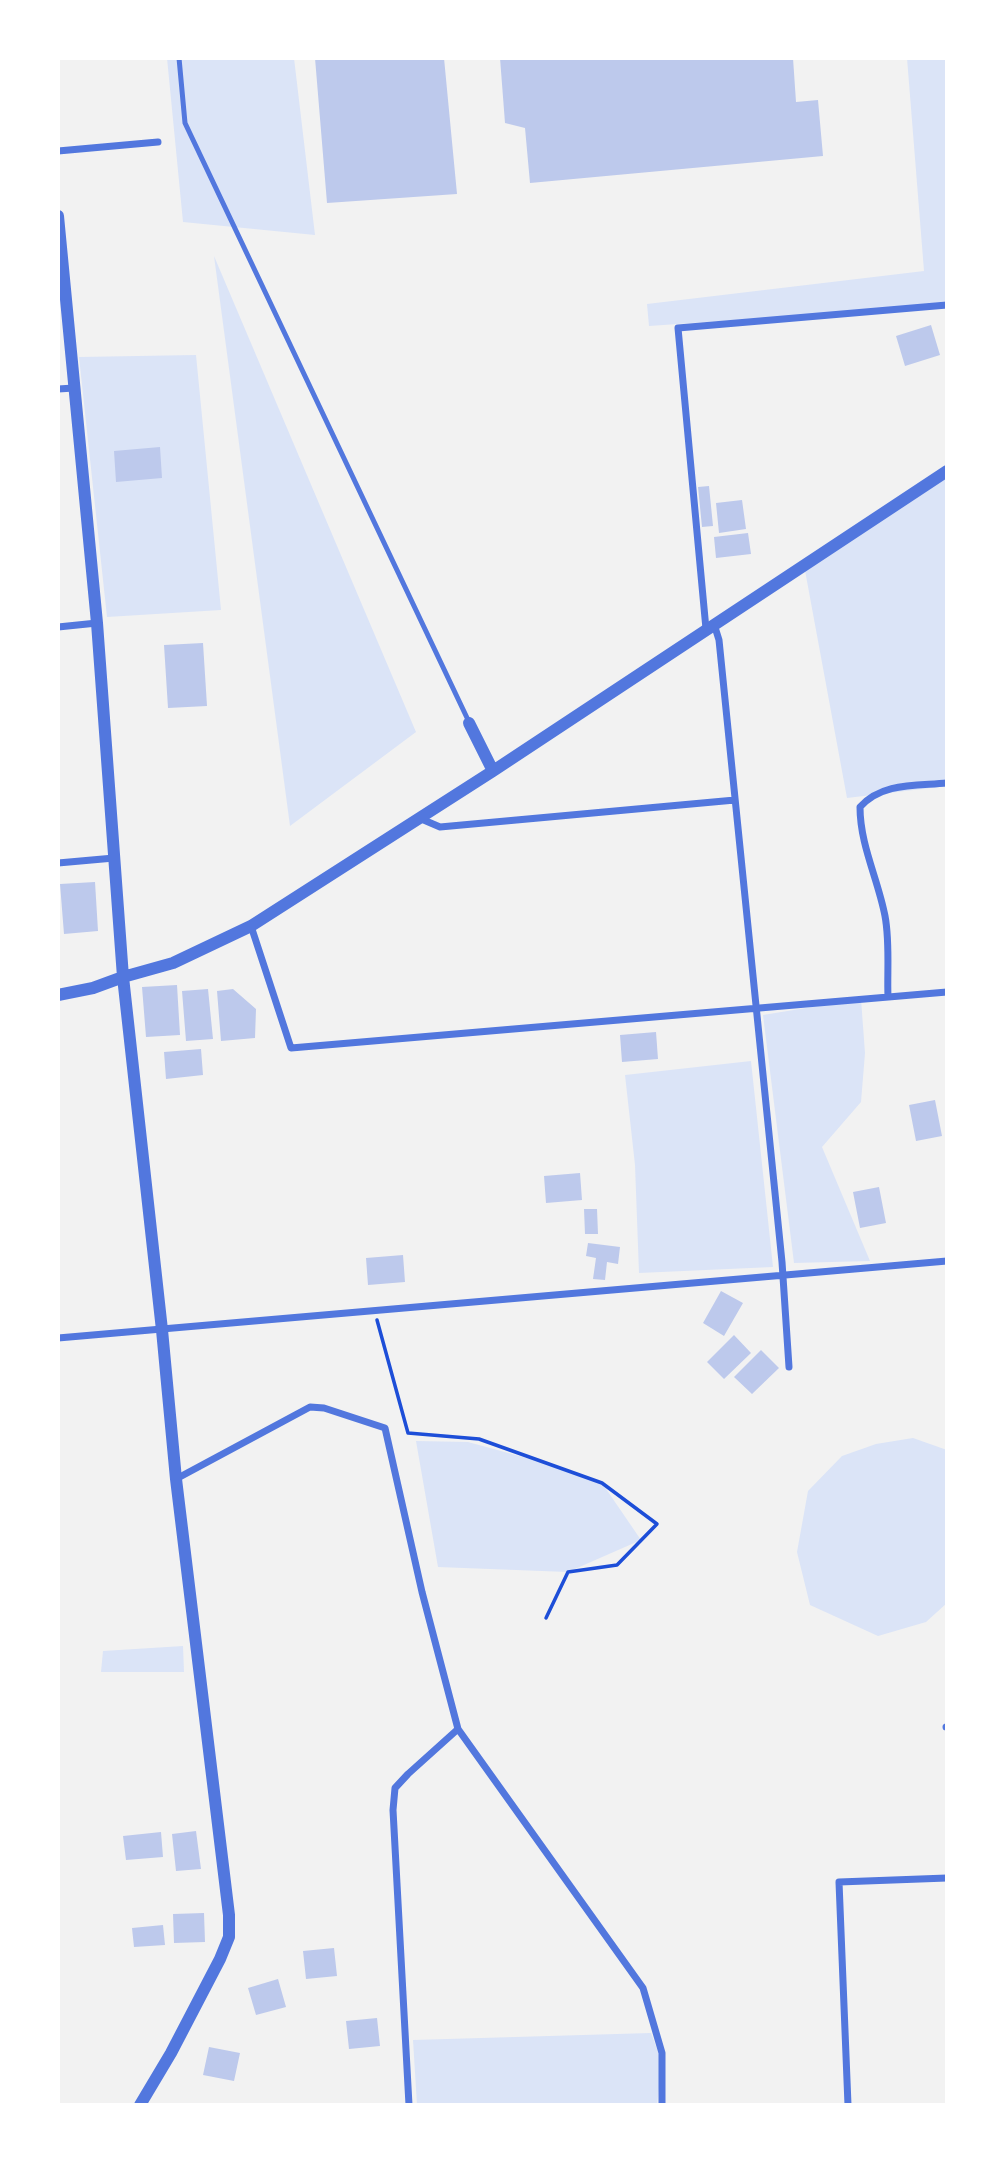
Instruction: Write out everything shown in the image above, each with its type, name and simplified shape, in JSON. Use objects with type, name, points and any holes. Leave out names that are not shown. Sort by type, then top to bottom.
[{"type":"street","points":[[58,151],[158,142]]},
{"type":"street","points":[[58,216],[97,623],[123,977],[176,1479],[229,1915],[229,1937],[209,1983],[140,2105]]},
{"type":"street","points":[[789,1367],[783,1276],[719,640],[710,626],[678,328],[947,305]]},
{"type":"street","points":[[58,389],[74,388]]},
{"type":"street","points":[[58,995],[93,988],[173,964],[251,926],[493,771],[947,471]]},
{"type":"street","points":[[58,627],[97,623]]},
{"type":"street","points":[[469,723],[493,771]]},
{"type":"street","points":[[888,997],[886,920],[880,892],[864,846],[860,807],[868,798],[888,788],[947,783]]},
{"type":"street","points":[[419,818],[440,827],[735,800]]},
{"type":"street","points":[[58,863],[114,858]]},
{"type":"street","points":[[251,926],[291,1048],[947,992]]},
{"type":"street","points":[[58,1338],[947,1261]]},
{"type":"street","points":[[176,1479],[310,1407],[324,1408],[385,1427],[422,1592],[458,1729],[643,1988],[662,2053],[662,2105]]},
{"type":"street","points":[[409,2105],[393,1810],[396,1788],[458,1729]]},
{"type":"street","points":[[848,2105],[839,1882],[947,1878]]},
{"type":"lane","points":[[179,58],[185,122],[469,723]]},
{"type":"path","points":[[375,1312],[408,1433],[479,1439],[603,1483],[657,1524],[617,1565],[568,1572],[546,1618]]},
{"type":"shaded area","points":[[167,58],[294,58],[315,235],[183,222]]},
{"type":"shaded area","points":[[907,58],[947,58],[947,305],[649,326],[647,304],[924,271]]},
{"type":"shaded area","points":[[214,256],[416,732],[290,826]]},
{"type":"shaded area","points":[[196,355],[221,610],[107,617],[79,357]]},
{"type":"shaded area","points":[[947,472],[947,786],[847,798],[804,565]]},
{"type":"shaded area","points":[[861,999],[865,1053],[861,1102],[822,1147],[870,1261],[794,1263],[763,1015]]},
{"type":"shaded area","points":[[751,1061],[773,1267],[639,1273],[635,1165],[625,1075]]},
{"type":"shaded area","points":[[913,1438],[947,1450],[947,1603],[926,1622],[878,1636],[810,1605],[797,1552],[808,1491],[842,1456],[876,1444]]},
{"type":"shaded area","points":[[416,1441],[468,1442],[545,1463],[602,1483],[641,1540],[568,1572],[438,1567]]},
{"type":"shaded area","points":[[183,1646],[184,1672],[101,1672],[103,1651]]},
{"type":"shaded area","points":[[651,2033],[662,2062],[657,2105],[417,2105],[413,2040]]},
{"type":"building","points":[[315,58],[444,58],[457,194],[327,203]]},
{"type":"building","points":[[500,58],[793,58],[796,102],[818,100],[823,156],[530,183],[525,128],[505,123]]},
{"type":"building","points":[[931,325],[940,355],[905,366],[896,336]]},
{"type":"building","points":[[160,447],[162,478],[116,482],[114,451]]},
{"type":"building","points":[[709,486],[713,526],[702,527],[698,487]]},
{"type":"building","points":[[742,500],[746,529],[719,533],[716,503]]},
{"type":"building","points":[[748,533],[751,554],[716,558],[714,537]]},
{"type":"building","points":[[203,643],[207,706],[168,708],[164,645]]},
{"type":"building","points":[[95,882],[98,931],[64,934],[60,884]]},
{"type":"building","points":[[177,985],[180,1035],[146,1037],[142,987]]},
{"type":"building","points":[[208,989],[213,1039],[186,1041],[182,991]]},
{"type":"building","points":[[233,989],[256,1009],[255,1038],[221,1041],[217,991]]},
{"type":"building","points":[[656,1032],[658,1059],[622,1062],[620,1035]]},
{"type":"building","points":[[201,1049],[203,1075],[166,1079],[164,1052]]},
{"type":"building","points":[[935,1100],[942,1136],[916,1141],[909,1105]]},
{"type":"building","points":[[580,1173],[582,1200],[546,1203],[544,1176]]},
{"type":"building","points":[[879,1187],[886,1223],[860,1228],[853,1192]]},
{"type":"building","points":[[584,1209],[597,1209],[598,1234],[585,1234]]},
{"type":"building","points":[[588,1243],[620,1247],[618,1264],[607,1262],[605,1280],[593,1279],[596,1258],[586,1256]]},
{"type":"building","points":[[403,1255],[405,1282],[368,1285],[366,1258]]},
{"type":"building","points":[[721,1291],[743,1303],[724,1336],[703,1323]]},
{"type":"building","points":[[734,1335],[751,1353],[724,1379],[707,1362]]},
{"type":"building","points":[[761,1350],[779,1368],[752,1394],[734,1377]]},
{"type":"building","points":[[196,1831],[201,1869],[176,1871],[172,1834]]},
{"type":"building","points":[[161,1832],[163,1857],[126,1860],[123,1836]]},
{"type":"building","points":[[204,1913],[205,1942],[174,1943],[173,1914]]},
{"type":"building","points":[[163,1925],[165,1945],[134,1947],[132,1928]]},
{"type":"building","points":[[334,1948],[337,1976],[306,1979],[303,1951]]},
{"type":"building","points":[[278,1979],[286,2007],[256,2015],[248,1988]]},
{"type":"building","points":[[377,2018],[380,2046],[349,2049],[346,2021]]},
{"type":"building","points":[[209,2047],[240,2053],[234,2081],[203,2075]]}]
